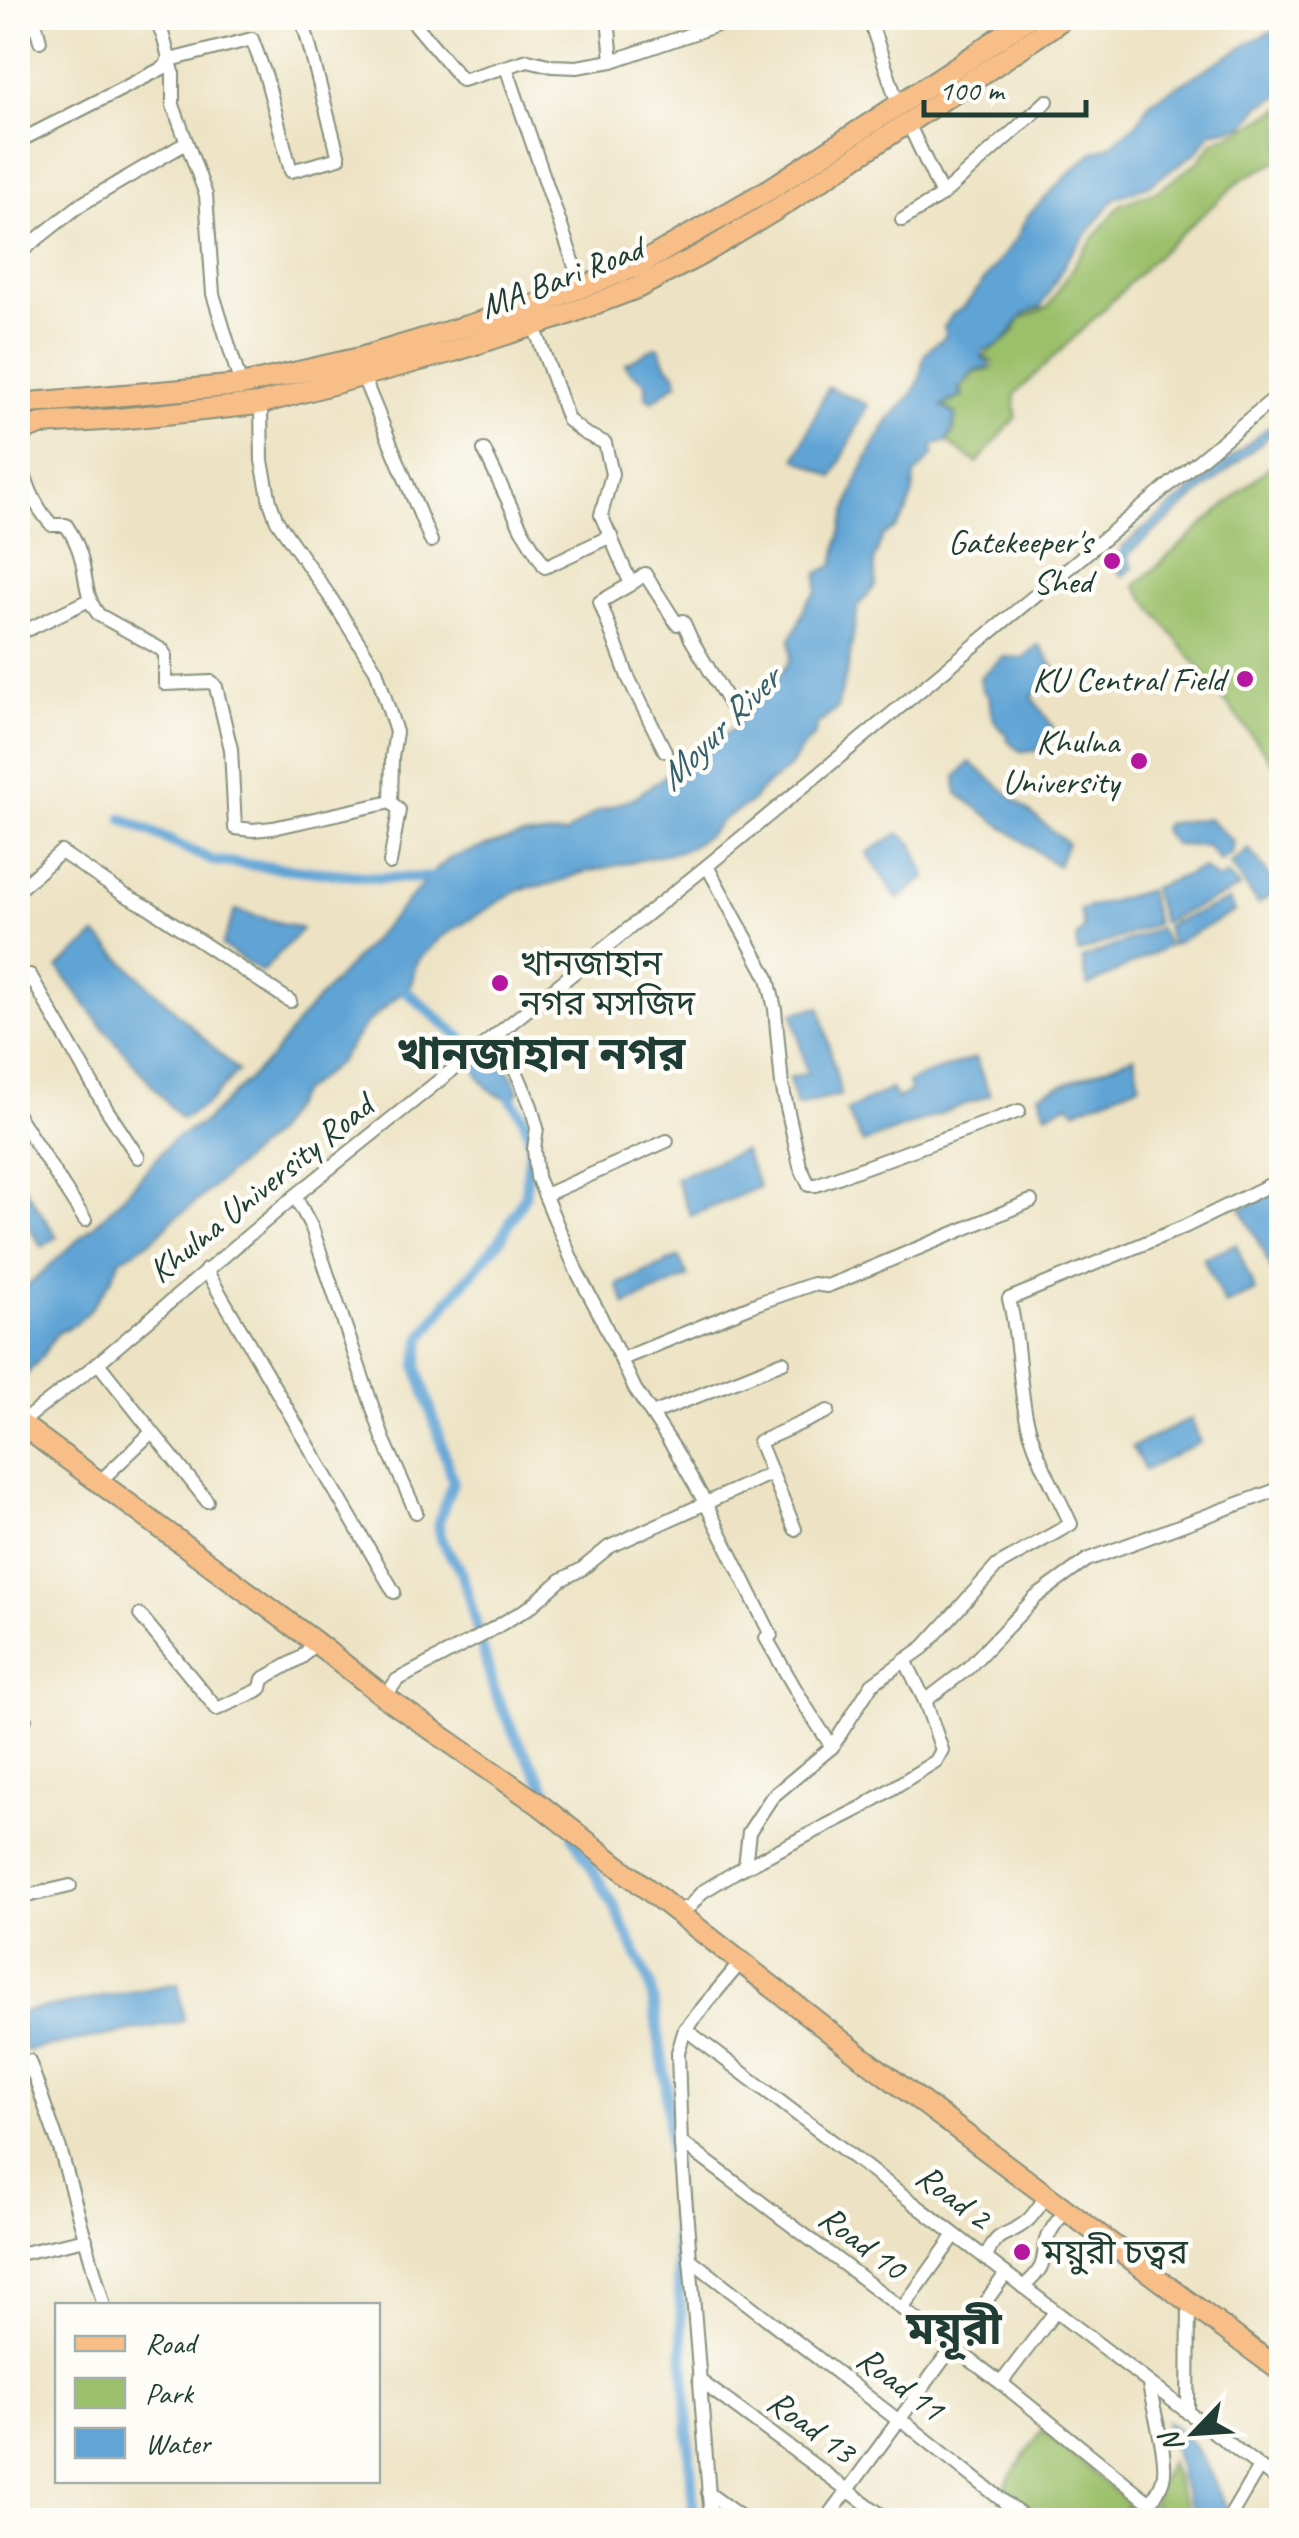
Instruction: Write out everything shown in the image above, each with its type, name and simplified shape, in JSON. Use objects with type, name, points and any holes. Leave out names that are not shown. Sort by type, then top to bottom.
[{"type":"main road","name":"MA Bari Road","points":[[18,432],[41,424],[258,404],[534,326],[637,288],[777,209],[1028,18]]},
{"type":"main road","name":"MA Bari Road","points":[[18,404],[241,386],[360,358],[530,307],[635,268],[1064,18]]},
{"type":"main road","points":[[18,1424],[385,1697],[540,1805],[862,2057],[1282,2372]]},
{"type":"street","points":[[34,18],[40,41]]},
{"type":"street","points":[[155,18],[173,72],[173,105],[206,195],[213,294],[241,386]]},
{"type":"street","points":[[18,128],[25,138],[165,67],[169,60],[252,38],[292,171],[340,158],[302,18]]},
{"type":"street","points":[[410,18],[462,80],[528,60],[577,67],[612,61],[738,18]]},
{"type":"street","points":[[608,18],[612,61]]},
{"type":"street","points":[[869,18],[903,113],[942,195]]},
{"type":"street","points":[[506,67],[582,287]]},
{"type":"street","points":[[902,220],[942,195],[1047,101]]},
{"type":"street","points":[[18,254],[80,206],[186,142]]},
{"type":"street","points":[[534,326],[568,420],[605,443],[612,474],[600,515],[630,584]]},
{"type":"street","points":[[362,377],[431,540]]},
{"type":"street","name":"Khulna University Road","points":[[18,1424],[707,866],[1282,392]]},
{"type":"street","points":[[258,404],[262,461],[277,521],[376,670],[396,732],[391,802],[399,810],[390,863]]},
{"type":"street","points":[[18,449],[28,486],[45,517],[52,525],[66,525],[75,538],[89,600],[99,615],[162,650],[166,655],[165,684],[212,682],[216,688],[231,749],[235,828],[273,828],[391,802]]},
{"type":"street","points":[[484,450],[521,528],[545,567],[611,536]]},
{"type":"street","points":[[665,752],[628,677],[600,602],[645,574],[676,624],[683,621],[735,713]]},
{"type":"street","points":[[18,632],[89,600]]},
{"type":"street","points":[[18,890],[61,852],[290,1001]]},
{"type":"street","points":[[707,866],[768,978],[782,1084],[800,1166],[809,1184],[1019,1111]]},
{"type":"street","points":[[18,985],[30,975],[107,1110],[138,1156]]},
{"type":"street","points":[[494,1038],[517,1072],[530,1106],[537,1128],[537,1176],[577,1272],[635,1389],[706,1504],[770,1634],[766,1638],[832,1746]]},
{"type":"street","points":[[18,1116],[84,1220]]},
{"type":"street","points":[[545,1195],[667,1141]]},
{"type":"street","points":[[745,1866],[749,1832],[772,1798],[832,1746],[872,1684],[924,1647],[997,1566],[1070,1524],[1033,1442],[1010,1300],[1184,1227],[1282,1179]]},
{"type":"street","points":[[295,1196],[312,1228],[383,1438],[416,1512]]},
{"type":"street","points":[[622,1359],[758,1303],[813,1284],[827,1286],[844,1280],[1031,1201]]},
{"type":"street","points":[[206,1270],[394,1592]]},
{"type":"street","points":[[652,1414],[782,1362]]},
{"type":"street","points":[[98,1363],[207,1501]]},
{"type":"street","points":[[795,1529],[759,1442],[828,1411]]},
{"type":"street","points":[[98,1484],[152,1432]]},
{"type":"street","points":[[385,1697],[397,1680],[479,1638],[534,1604],[609,1547],[772,1473]]},
{"type":"street","points":[[925,1701],[967,1669],[1036,1597],[1087,1560],[1279,1489]]},
{"type":"street","points":[[140,1615],[216,1709],[258,1692],[262,1680],[302,1657],[316,1642]]},
{"type":"street","points":[[676,1912],[745,1866],[861,1808],[936,1761],[942,1750],[905,1660]]},
{"type":"street","points":[[18,1898],[70,1886]]},
{"type":"street","points":[[711,2520],[681,2142],[678,2052],[685,2028],[741,1962]]},
{"type":"street","name":"Road 2","points":[[685,2028],[1282,2484]]},
{"type":"street","points":[[18,2063],[29,2060],[60,2148],[103,2303]]},
{"type":"street","name":"Road 10","points":[[681,2142],[1001,2383],[1150,2503]]},
{"type":"street","points":[[986,2259],[1000,2235],[1030,2219],[1047,2194]]},
{"type":"street","points":[[1023,2287],[1040,2273],[1050,2231],[1067,2209]]},
{"type":"street","points":[[902,2309],[955,2234]]},
{"type":"street","points":[[18,2254],[86,2239]]},
{"type":"street","name":"Road 11","points":[[690,2259],[1027,2520]]},
{"type":"street","points":[[826,2520],[1005,2274]]},
{"type":"street","points":[[1188,2413],[1189,2302]]},
{"type":"street","points":[[1001,2383],[1056,2312]]},
{"type":"street","name":"Road 13","points":[[700,2380],[888,2520]]},
{"type":"street","points":[[1139,2520],[1164,2477],[1149,2384]]},
{"type":"street","points":[[1232,2512],[1259,2467]]},
{"type":"street","points":[[708,2492],[745,2520]]},
{"type":"green space","points":[[1281,108],[1281,160],[1243,178],[1152,260],[1015,394],[1016,417],[977,463],[947,442],[954,431],[956,414],[944,406],[964,396],[961,390],[975,373],[993,369],[993,362],[984,357],[1012,334],[1020,319],[1048,307],[1080,255],[1121,204],[1159,190],[1199,161],[1213,142]]},
{"type":"green space","name":"KU Central Field","points":[[1281,456],[1281,773],[1135,586]]},
{"type":"green space","points":[[1042,2430],[1129,2503],[1116,2520],[1046,2520],[1004,2487]]},
{"type":"green space","points":[[1169,2461],[1180,2493],[1194,2520],[1145,2520]]},
{"type":"water","name":"Moyur River","points":[[1281,27],[1281,96],[1260,105],[1246,125],[1211,132],[1197,152],[1151,184],[1115,198],[1070,255],[1041,307],[1019,319],[999,344],[983,350],[982,358],[989,367],[973,371],[958,389],[962,395],[941,406],[955,415],[952,431],[946,442],[932,446],[934,454],[915,475],[907,511],[896,528],[883,536],[874,560],[876,585],[858,606],[837,709],[817,725],[815,735],[788,769],[750,803],[684,850],[520,889],[440,938],[416,963],[412,983],[366,1024],[337,1064],[301,1092],[274,1133],[155,1238],[120,1260],[90,1310],[76,1324],[57,1333],[18,1384],[18,1294],[97,1223],[171,1141],[204,1122],[271,1058],[300,1019],[435,871],[450,858],[495,843],[521,836],[566,834],[594,813],[635,797],[735,727],[788,664],[790,638],[806,604],[817,592],[818,573],[834,565],[842,526],[861,471],[890,419],[915,389],[924,356],[945,337],[944,327],[1018,236],[1027,216],[1092,153],[1110,146],[1137,123],[1150,102]]},
{"type":"water","points":[[660,348],[678,382],[653,401],[646,397],[646,383],[625,364]]},
{"type":"water","points":[[828,387],[868,405],[833,477],[796,458]]},
{"type":"water","points":[[1281,417],[1281,426],[1130,552],[1128,558],[1133,568],[1123,576],[1118,571],[1125,567],[1119,556],[1122,547]]},
{"type":"water","points":[[1039,645],[1057,671],[1032,697],[1053,727],[1036,751],[1020,751],[996,723],[980,677],[1004,657],[1023,658]]},
{"type":"water","points":[[970,762],[1067,843],[1057,866],[957,793],[956,777]]},
{"type":"water","points":[[1208,818],[1233,842],[1231,854],[1219,861],[1207,846],[1175,845],[1163,831],[1165,824]]},
{"type":"water","points":[[899,833],[913,844],[926,877],[898,900],[867,853]]},
{"type":"water","points":[[1249,849],[1279,889],[1258,904],[1230,864]]},
{"type":"water","points":[[1203,868],[1218,880],[1227,875],[1240,888],[1162,922],[1152,888]]},
{"type":"water","points":[[1148,890],[1156,924],[1078,953],[1076,938],[1084,928],[1080,910]]},
{"type":"water","points":[[1229,900],[1234,912],[1171,945],[1166,925]]},
{"type":"water","points":[[235,910],[302,929],[262,972],[222,946]]},
{"type":"water","points":[[1159,928],[1168,946],[1088,986],[1082,959]]},
{"type":"water","points":[[96,935],[238,1071],[207,1104],[181,1119],[58,968]]},
{"type":"water","points":[[820,1007],[841,1095],[796,1106],[789,1078],[807,1073],[793,1013]]},
{"type":"water","points":[[488,1046],[510,1072],[519,1090],[517,1095],[494,1093],[478,1075],[471,1060],[482,1055],[483,1048]]},
{"type":"water","points":[[1134,1056],[1140,1084],[1076,1110],[1068,1104],[1046,1114],[1039,1094]]},
{"type":"water","points":[[975,1058],[990,1095],[863,1143],[846,1111],[891,1089],[897,1099],[910,1092],[908,1083]]},
{"type":"water","points":[[743,1150],[759,1187],[691,1216],[675,1178]]},
{"type":"water","points":[[18,1178],[57,1237],[42,1247],[18,1211]]},
{"type":"water","points":[[1281,1190],[1281,1287],[1241,1208]]},
{"type":"water","points":[[1236,1244],[1255,1291],[1225,1305],[1203,1258]]},
{"type":"water","points":[[679,1257],[688,1277],[626,1305],[617,1285]]},
{"type":"water","points":[[1191,1419],[1200,1442],[1145,1470],[1132,1447]]},
{"type":"water","points":[[178,1983],[184,2021],[25,2051],[19,2013]]},
{"type":"water","points":[[1165,2422],[1197,2450],[1236,2520],[1202,2520],[1179,2476]]},
{"type":"waterway","points":[[123,819],[213,861],[443,881]]},
{"type":"waterway","points":[[393,980],[481,1055]]},
{"type":"waterway","points":[[504,1087],[524,1119],[531,1142],[525,1195],[500,1240],[422,1338],[417,1366],[453,1481],[438,1523],[442,1542],[462,1573],[494,1691],[514,1734],[562,1815]]},
{"type":"waterway","points":[[573,1836],[614,1906],[650,1983],[666,2082],[694,2520]]},
{"type":"place","name":"Gatekeeper's Shed","points":[[1112,561]]},
{"type":"place","name":"KU Central Field","points":[[1245,679]]},
{"type":"place","name":"Khulna University","points":[[1139,761]]},
{"type":"place","name":"খানজাহান নগর মসজিদ","points":[[500,983]]},
{"type":"place","name":"ময়ুরী চত্বর","points":[[1022,2252]]},
{"type":"district","name":"খানজাহান নগর","points":[[541,1053]]},
{"type":"district","name":"ময়ূরী","points":[[954,2328]]}]
